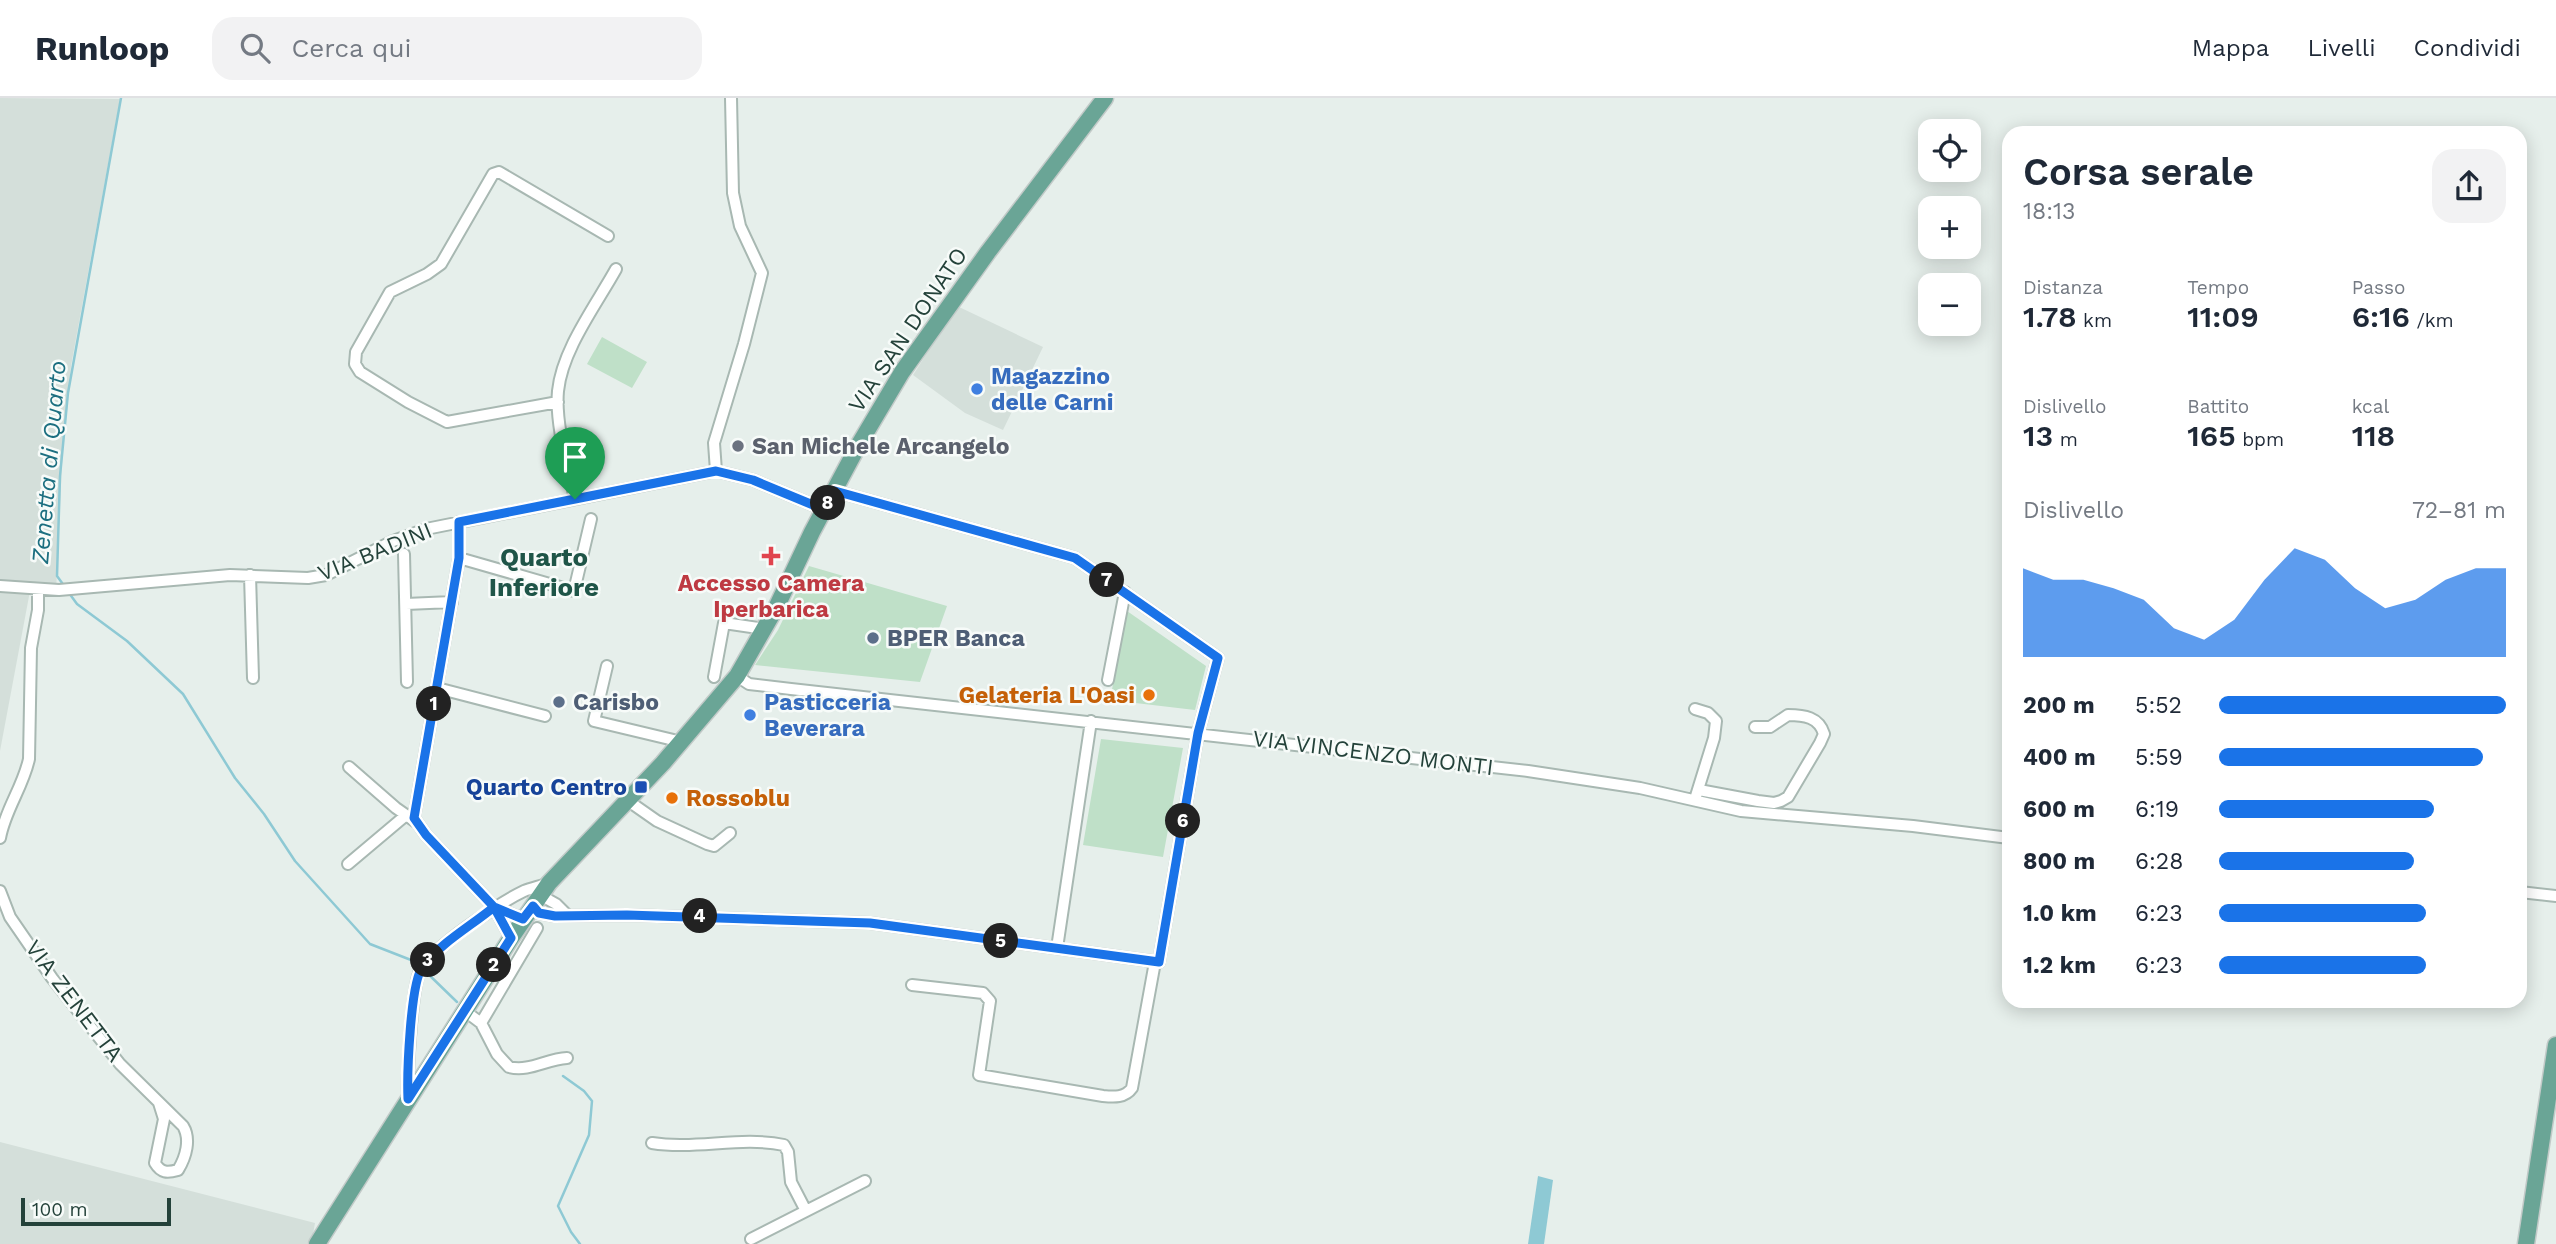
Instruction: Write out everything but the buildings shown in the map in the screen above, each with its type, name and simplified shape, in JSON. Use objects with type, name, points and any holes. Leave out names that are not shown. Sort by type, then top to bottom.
[{"type":"main road","name":"VIA SAN DONATO","points":[[317,1244],[511,938],[627,800],[682,742],[737,676],[765,629],[870,424],[902,372],[1105,98]]},
{"type":"main road","points":[[2525,1244],[2556,1045]]},
{"type":"street","points":[[716,471],[714,443],[762,273],[740,226],[733,193],[731,98]]},
{"type":"street","points":[[558,402],[447,422],[360,372],[355,364],[356,352],[390,292],[441,264],[493,174],[499,172],[608,236]]},
{"type":"street","points":[[575,499],[565,456],[558,392],[565,360],[616,269]]},
{"type":"street","name":"VIA BADINI","points":[[0,586],[59,590],[194,577],[250,575],[308,579],[326,575],[393,541],[426,529],[716,471],[753,480],[825,510]]},
{"type":"street","points":[[494,907],[556,904],[567,915],[870,923],[1159,962],[1198,733],[1218,658],[1075,558],[835,491]]},
{"type":"street","points":[[459,558],[574,591],[591,519]]},
{"type":"street","points":[[416,822],[414,813],[459,558],[459,522]]},
{"type":"street","points":[[404,554],[407,682]]},
{"type":"street","points":[[250,575],[253,678]]},
{"type":"street","points":[[0,838],[3,821],[29,759],[31,648],[38,610],[38,590]]},
{"type":"street","points":[[1108,680],[1125,592]]},
{"type":"street","points":[[406,604],[452,601]]},
{"type":"street","points":[[715,677],[724,624],[765,629]]},
{"type":"street","points":[[607,666],[594,721],[682,742]]},
{"type":"street","name":"VIA VINCENZO MONTI","points":[[737,676],[748,684],[1198,733],[1607,782],[1727,809],[2002,837]]},
{"type":"street","points":[[437,688],[545,716]]},
{"type":"street","points":[[1694,802],[1714,738],[1716,722],[1708,713],[1695,709]]},
{"type":"street","points":[[1699,790],[1774,803],[1788,797],[1824,734],[1822,727],[1814,719],[1797,715],[1783,717],[1770,727],[1755,727]]},
{"type":"street","points":[[1057,948],[1091,722]]},
{"type":"street","points":[[349,767],[405,816],[416,822],[494,907],[511,938]]},
{"type":"street","points":[[1727,809],[1730,796]]},
{"type":"street","points":[[627,800],[657,821],[707,845],[714,846],[730,833]]},
{"type":"street","points":[[348,864],[405,816]]},
{"type":"street","name":"VIA SAN DONATO","points":[[408,1099],[414,993],[421,968],[454,937],[494,907],[526,890],[536,906]]},
{"type":"street","name":"VIA ZENETTA","points":[[0,891],[10,917],[52,978],[120,1064],[159,1103],[187,1133],[188,1141],[182,1163],[178,1170],[168,1173],[159,1169],[155,1163],[164,1119],[159,1103]]},
{"type":"street","points":[[2527,893],[2556,896]]},
{"type":"street","points":[[481,1023],[536,906]]},
{"type":"street","points":[[912,985],[983,993],[990,1001],[979,1074],[1118,1097],[1132,1088],[1155,961]]},
{"type":"street","points":[[465,1011],[481,1023],[497,1054],[509,1068],[524,1069],[553,1059],[567,1058]]},
{"type":"street","points":[[652,1143],[680,1145],[769,1142],[784,1146],[788,1152],[791,1182],[806,1211]]},
{"type":"street","points":[[751,1239],[865,1181]]},
{"type":"shaded area","points":[[0,98],[120,99],[71,366],[63,443],[56,592],[30,591],[0,751]]},
{"type":"shaded area","points":[[957,306],[1043,347],[1003,430],[965,413],[913,375]]},
{"type":"shaded area","points":[[0,1142],[315,1223],[313,1234],[307,1244],[0,1244]]},
{"type":"green space","points":[[602,337],[647,362],[632,388],[587,364]]},
{"type":"green space","points":[[809,566],[947,606],[920,682],[755,665],[778,630]]},
{"type":"green space","points":[[1127,611],[1206,666],[1195,710],[1110,700]]},
{"type":"green space","points":[[1101,739],[1183,748],[1163,857],[1083,845]]},
{"type":"water","points":[[1538,1176],[1553,1180],[1544,1244],[1528,1244]]},
{"type":"waterway","name":"Zenetta di Quarto","points":[[65,587],[57,576],[60,476],[68,393],[121,98]]},
{"type":"waterway","name":"Zenetta di Quarto","points":[[69,593],[77,604],[127,641],[183,694],[235,778],[264,814],[295,861],[370,944],[411,960],[420,967]]},
{"type":"waterway","name":"Zenetta di Quarto","points":[[425,971],[457,1002]]},
{"type":"waterway","name":"Zenetta di Quarto","points":[[563,1076],[584,1091],[592,1101],[589,1135],[558,1206],[580,1244]]},
{"type":"place","name":"Magazzino delle Carni","points":[[977,389]]},
{"type":"place","name":"San Michele Arcangelo","points":[[738,446]]},
{"type":"place","name":"Accesso Camera Iperbarica","points":[[771,556]]},
{"type":"place","name":"BPER Banca","points":[[873,638]]},
{"type":"place","name":"Gelateria L'Oasi","points":[[1149,695]]},
{"type":"place","name":"Carisbo","points":[[559,702]]},
{"type":"place","name":"Pasticceria Beverara","points":[[750,715]]},
{"type":"place","name":"Quarto Centro","points":[[641,787]]},
{"type":"place","name":"Rossoblu","points":[[672,798]]},
{"type":"district","name":"Quarto Inferiore","points":[[544,572]]},
{"type":"route","points":[[575,499],[459,522],[459,558],[414,818],[426,835],[494,907],[511,938],[408,1099],[414,993],[421,968],[454,937],[494,907],[523,919],[533,906],[539,913],[555,916],[627,915],[870,923],[1159,962],[1198,733],[1218,658],[1075,558],[835,491],[825,510],[781,490],[716,471],[575,499]]}]
